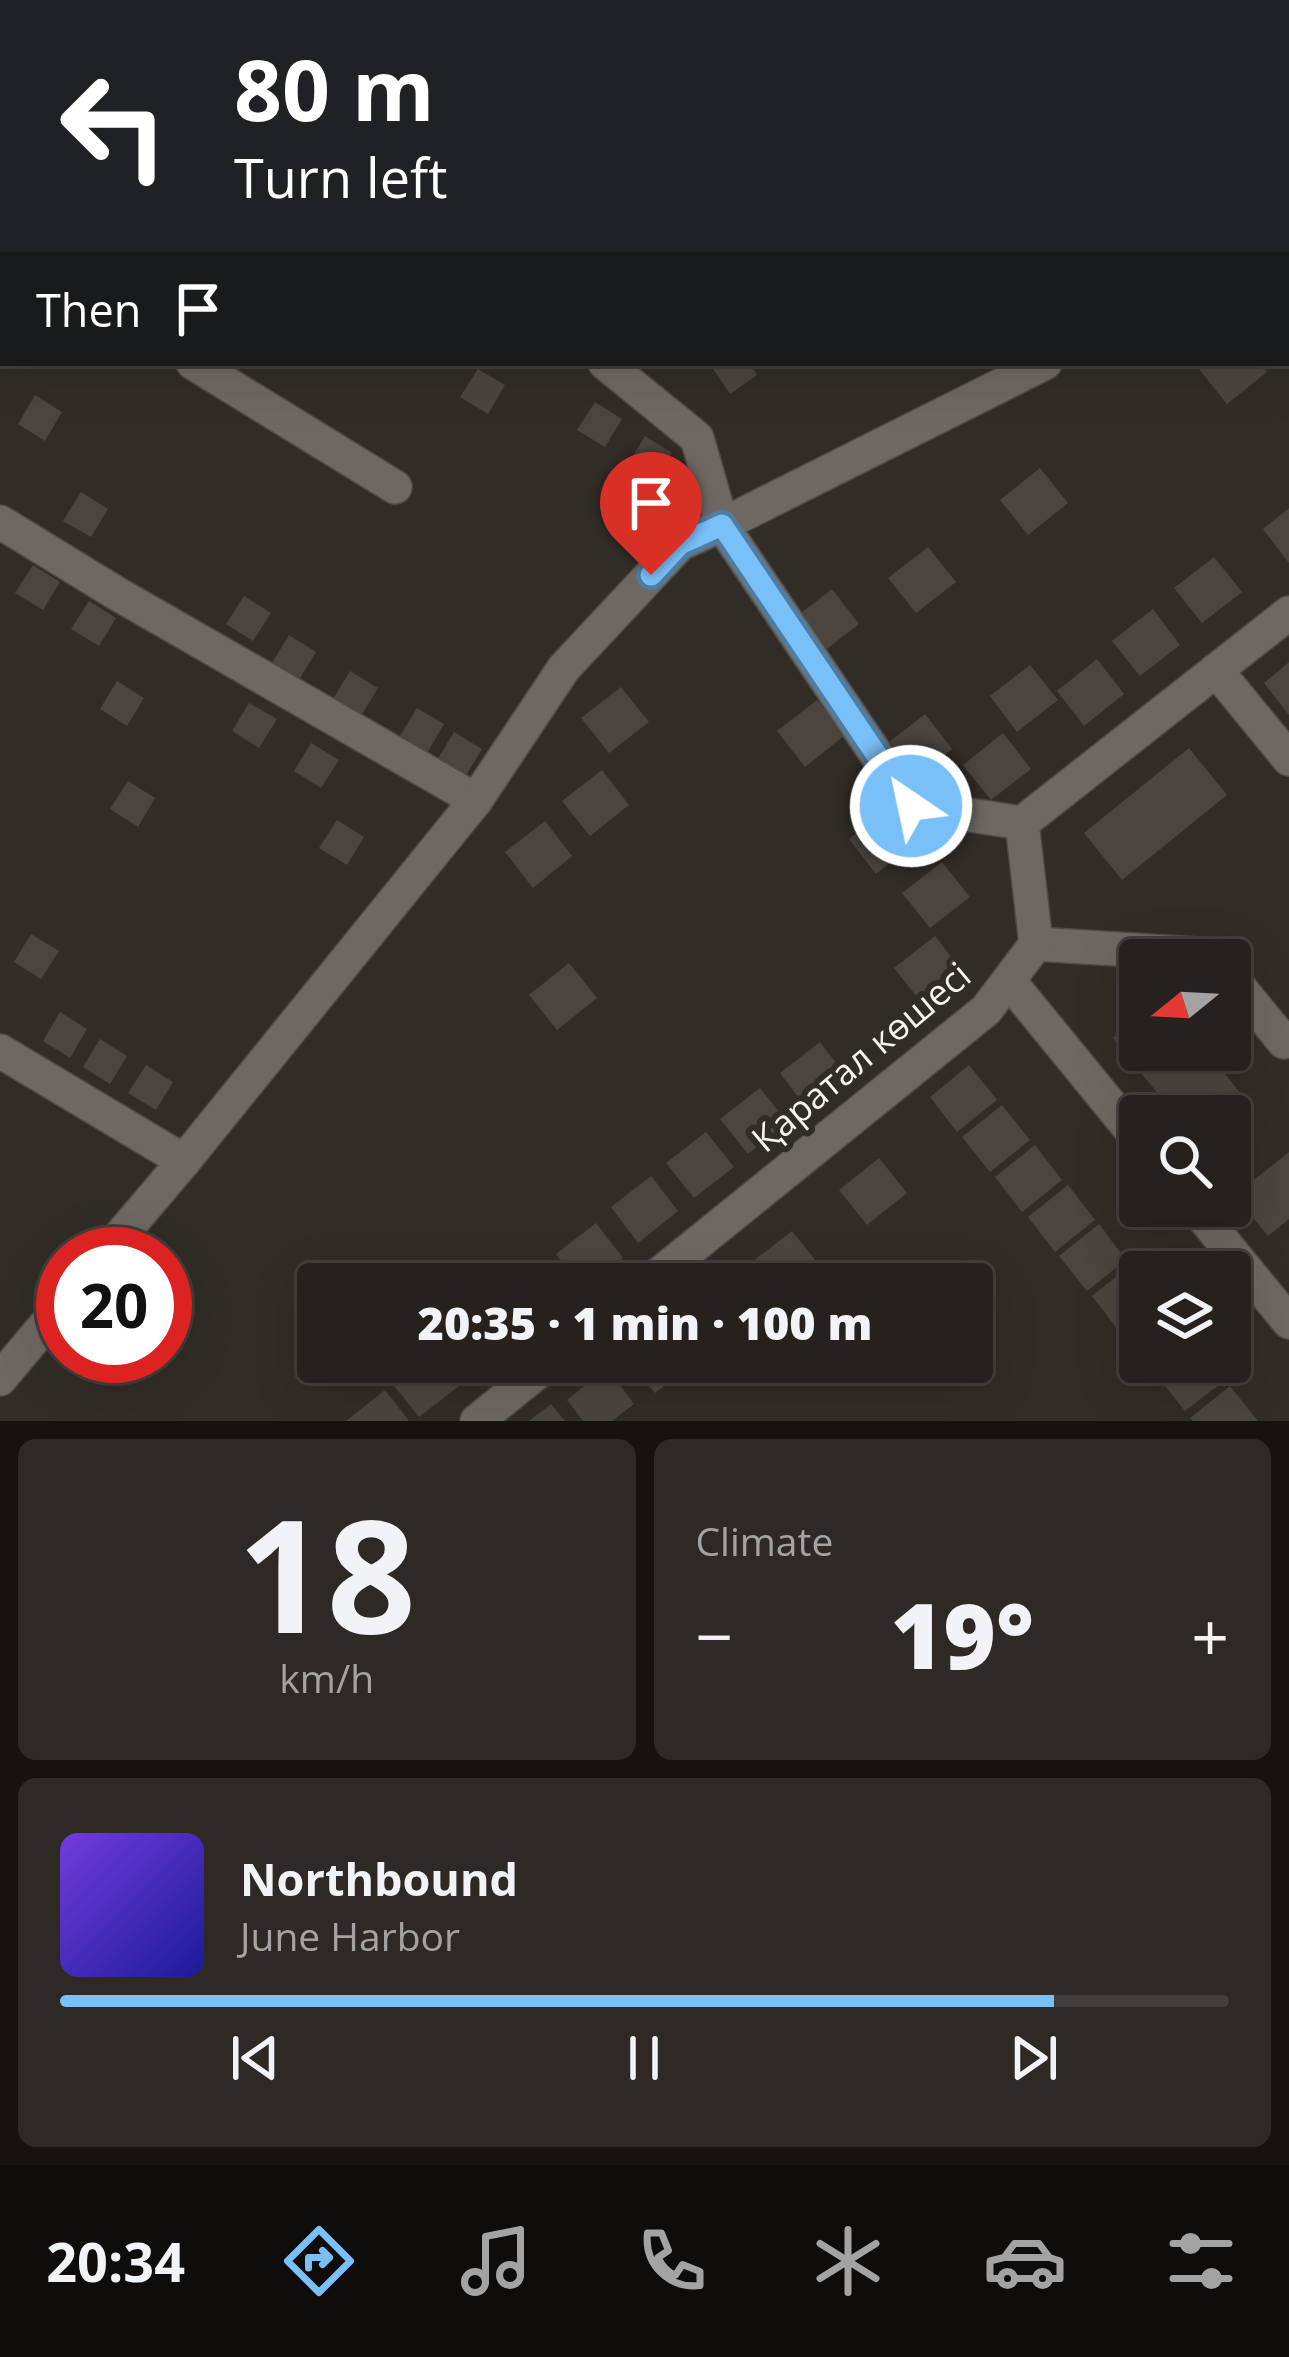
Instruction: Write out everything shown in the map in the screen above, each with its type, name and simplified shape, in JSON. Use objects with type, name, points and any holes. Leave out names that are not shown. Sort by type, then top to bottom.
[{"type":"street","points":[[198,366],[395,487]]},
{"type":"street","points":[[609,366],[697,438],[722,525],[911,806],[1022,824],[1289,613]]},
{"type":"street","points":[[129,1227],[476,800],[564,668],[680,544],[1039,366]]},
{"type":"street","points":[[0,522],[476,800]]},
{"type":"street","points":[[1216,670],[1289,759]]},
{"type":"street","points":[[1022,824],[1036,944],[1119,949]]},
{"type":"street","name":"Қаратал көшесі","points":[[672,1263],[986,1010],[1036,944]]},
{"type":"street","points":[[1009,981],[1119,1115]]},
{"type":"street","points":[[1251,1002],[1284,1042],[1289,1038]]},
{"type":"street","points":[[0,1051],[184,1161]]},
{"type":"street","points":[[1211,1227],[1289,1322]]},
{"type":"street","points":[[0,1379],[36,1336]]},
{"type":"street","points":[[477,1421],[524,1383]]},
{"type":"building","points":[[751,366],[757,375],[730,394],[712,367]]},
{"type":"building","points":[[1262,366],[1267,372],[1227,404],[1199,369]]},
{"type":"building","points":[[478,369],[505,385],[488,414],[460,397]]},
{"type":"building","points":[[35,395],[62,412],[45,441],[18,424]]},
{"type":"building","points":[[595,402],[622,419],[605,447],[577,430]]},
{"type":"building","points":[[645,436],[672,453],[655,481],[628,464]]},
{"type":"building","points":[[1040,468],[1068,503],[1028,535],[1000,500]]},
{"type":"building","points":[[81,492],[108,509],[91,537],[63,521]]},
{"type":"building","points":[[1289,508],[1289,563],[1263,529]]},
{"type":"building","points":[[928,547],[956,582],[916,613],[888,578]]},
{"type":"building","points":[[1214,557],[1242,592],[1202,623],[1174,588]]},
{"type":"building","points":[[33,565],[60,582],[43,610],[15,593]]},
{"type":"building","points":[[832,589],[859,624],[819,655],[792,620]]},
{"type":"building","points":[[244,596],[271,613],[253,641],[226,624]]},
{"type":"building","points":[[89,601],[116,618],[99,646],[71,629]]},
{"type":"building","points":[[1153,609],[1180,645],[1140,676],[1112,641]]},
{"type":"building","points":[[289,635],[316,652],[299,680],[272,663]]},
{"type":"building","points":[[1097,659],[1124,694],[1084,726],[1057,691]]},
{"type":"building","points":[[1289,662],[1289,715],[1264,683]]},
{"type":"building","points":[[1030,665],[1058,700],[1017,732],[990,696]]},
{"type":"building","points":[[350,671],[378,688],[361,716],[333,699]]},
{"type":"building","points":[[117,681],[144,698],[127,726],[100,709]]},
{"type":"building","points":[[621,687],[649,722],[609,753],[581,718]]},
{"type":"building","points":[[817,700],[845,735],[805,767],[777,731]]},
{"type":"building","points":[[249,703],[277,719],[259,748],[232,731]]},
{"type":"building","points":[[417,708],[444,724],[427,753],[400,736]]},
{"type":"building","points":[[925,714],[952,749],[912,781],[884,746]]},
{"type":"building","points":[[454,732],[482,749],[465,777],[437,760]]},
{"type":"building","points":[[1003,733],[1031,769],[991,800],[963,765]]},
{"type":"building","points":[[311,743],[339,760],[321,788],[294,771]]},
{"type":"building","points":[[1189,748],[1227,795],[1122,880],[1084,833]]},
{"type":"building","points":[[602,770],[629,805],[590,836],[562,801]]},
{"type":"building","points":[[128,781],[155,798],[138,827],[110,809]]},
{"type":"building","points":[[888,807],[916,842],[876,874],[849,839]]},
{"type":"building","points":[[337,820],[364,837],[347,865],[319,848]]},
{"type":"building","points":[[545,821],[572,856],[533,888],[505,852]]},
{"type":"building","points":[[942,862],[970,897],[930,928],[902,893]]},
{"type":"building","points":[[31,934],[59,951],[41,979],[14,962]]},
{"type":"building","points":[[935,936],[962,971],[922,1003],[894,968]]},
{"type":"building","points":[[569,963],[597,998],[557,1030],[529,995]]},
{"type":"building","points":[[60,1012],[87,1029],[70,1058],[43,1041]]},
{"type":"building","points":[[100,1039],[127,1056],[110,1084],[83,1067]]},
{"type":"building","points":[[820,1042],[847,1077],[807,1109],[780,1073]]},
{"type":"building","points":[[146,1065],[173,1082],[156,1110],[128,1093]]},
{"type":"building","points":[[969,1065],[997,1100],[957,1132],[930,1097]]},
{"type":"building","points":[[1140,1071],[1223,1071],[1242,1095],[1159,1095]]},
{"type":"building","points":[[760,1088],[788,1123],[748,1154],[720,1119]]},
{"type":"building","points":[[1002,1105],[1030,1140],[990,1172],[962,1137]]},
{"type":"building","points":[[706,1132],[734,1167],[694,1198],[666,1163]]},
{"type":"building","points":[[1035,1145],[1062,1180],[1022,1212],[995,1177]]},
{"type":"building","points":[[1289,1152],[1289,1219],[1268,1236],[1251,1215],[1251,1182]]},
{"type":"building","points":[[879,1158],[907,1193],[867,1225],[839,1190]]},
{"type":"building","points":[[651,1176],[678,1211],[638,1243],[611,1207]]},
{"type":"building","points":[[1068,1185],[1095,1220],[1055,1252],[1028,1217]]},
{"type":"building","points":[[596,1223],[623,1258],[617,1263],[563,1263],[556,1254]]},
{"type":"building","points":[[1099,1224],[1119,1251],[1119,1266],[1087,1291],[1059,1256]]},
{"type":"building","points":[[792,1231],[818,1263],[753,1263]]},
{"type":"building","points":[[1119,1274],[1119,1331],[1092,1296]]},
{"type":"building","points":[[392,1383],[457,1383],[459,1386],[419,1417]]},
{"type":"building","points":[[588,1383],[618,1383],[634,1404],[612,1421],[583,1421],[567,1400]]},
{"type":"building","points":[[647,1383],[668,1383],[655,1393]]},
{"type":"building","points":[[1163,1383],[1221,1383],[1185,1411]]},
{"type":"building","points":[[1230,1386],[1258,1421],[1190,1418]]},
{"type":"building","points":[[385,1390],[409,1421],[346,1421]]},
{"type":"building","points":[[551,1404],[565,1421],[529,1421]]},
{"type":"route","points":[[651,575],[680,544],[722,525],[911,806]]}]
